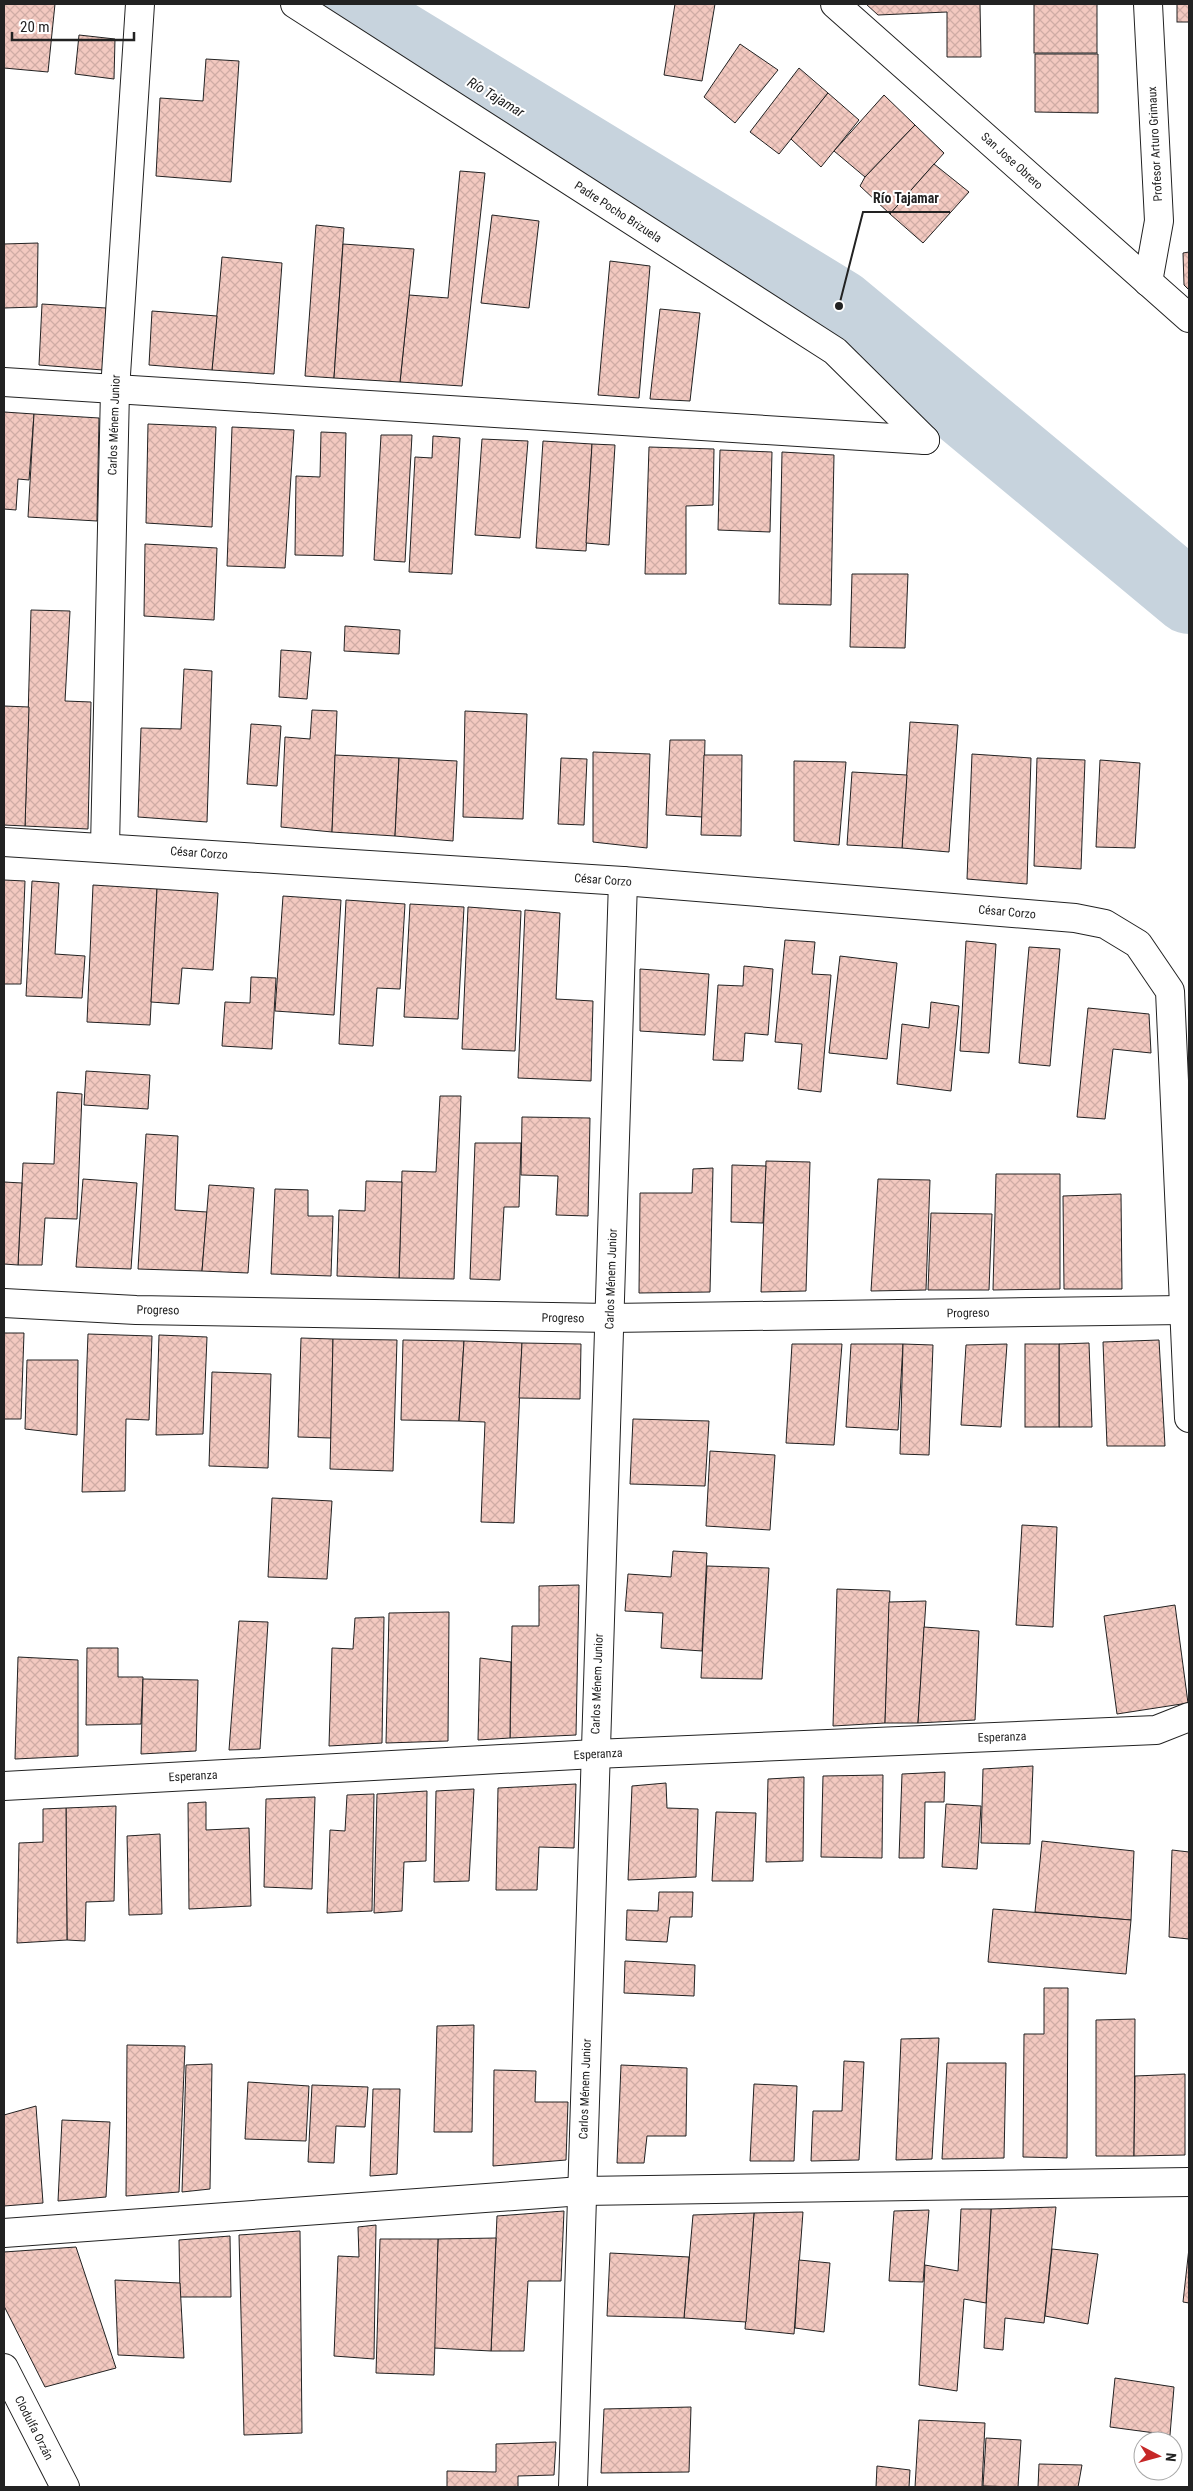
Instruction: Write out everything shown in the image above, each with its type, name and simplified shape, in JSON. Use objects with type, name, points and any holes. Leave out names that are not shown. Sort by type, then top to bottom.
[{"type":"street","name":"Carlos Ménem Junior","points":[[105,847],[115,390],[140,4]]},
{"type":"street","name":"Padre Pocho Brizuela","points":[[115,390],[925,440],[835,351],[295,4]]},
{"type":"street","name":"San Jose Obrero","points":[[835,4],[1189,318]]},
{"type":"street","name":"Profesor Arturo Grimaux","points":[[1148,4],[1159,221],[1148,282]]},
{"type":"street","points":[[4,382],[115,390]]},
{"type":"street","name":"César Corzo","points":[[4,842],[623,881],[1082,920],[1106,924],[1138,944],[1170,991],[1183,1310]]},
{"type":"street","name":"Carlos Ménem Junior","points":[[573,2487],[594,1754],[610,1318],[623,881]]},
{"type":"street","name":"Progreso","points":[[4,1303],[136,1310],[610,1318],[1183,1310]]},
{"type":"street","points":[[1183,1310],[1189,1418]]},
{"type":"street","name":"Esperanza","points":[[4,1786],[594,1754],[1156,1730],[1189,1717]]},
{"type":"street","points":[[4,2233],[582,2190],[1189,2182]]},
{"type":"street","name":"Clodulfa Orzán","points":[[4,2368],[65,2487]]},
{"type":"building","points":[[4,4],[55,4],[48,72],[4,68]]},
{"type":"building","points":[[675,4],[715,4],[702,81],[664,75]]},
{"type":"building","points":[[866,4],[980,4],[981,57],[947,57],[947,12],[878,15]]},
{"type":"building","points":[[1034,4],[1097,4],[1097,53],[1034,53]]},
{"type":"building","points":[[1177,4],[1189,4],[1189,22],[1177,22]]},
{"type":"building","points":[[79,35],[115,39],[114,79],[75,74]]},
{"type":"building","points":[[740,44],[778,70],[735,123],[704,97]]},
{"type":"building","points":[[1035,54],[1098,54],[1098,113],[1035,112]]},
{"type":"building","points":[[206,59],[239,61],[231,182],[156,176],[160,98],[203,101]]},
{"type":"building","points":[[799,68],[828,93],[779,154],[750,132]]},
{"type":"building","points":[[828,93],[859,120],[821,167],[791,139]]},
{"type":"building","points":[[884,95],[915,125],[865,177],[834,151]]},
{"type":"building","points":[[915,125],[944,153],[890,214],[860,186],[865,177]]},
{"type":"building","points":[[934,164],[969,192],[923,243],[890,214]]},
{"type":"building","points":[[460,171],[485,173],[462,386],[400,382],[409,295],[448,298]]},
{"type":"building","points":[[492,215],[539,221],[529,308],[481,303]]},
{"type":"building","points":[[316,225],[344,228],[334,378],[305,376]]},
{"type":"building","points":[[38,243],[37,307],[4,308],[4,244]]},
{"type":"building","points":[[343,244],[414,249],[400,382],[334,378]]},
{"type":"building","points":[[1189,252],[1189,290],[1184,285],[1183,253]]},
{"type":"building","points":[[222,257],[282,263],[274,374],[212,370]]},
{"type":"building","points":[[610,261],[650,266],[639,398],[598,395]]},
{"type":"building","points":[[42,304],[106,308],[103,370],[39,365]]},
{"type":"building","points":[[660,309],[700,313],[690,401],[650,399]]},
{"type":"building","points":[[152,311],[217,316],[212,370],[149,365]]},
{"type":"building","points":[[4,412],[34,414],[29,480],[18,479],[16,510],[4,509]]},
{"type":"building","points":[[34,414],[99,418],[97,521],[28,517]]},
{"type":"building","points":[[148,424],[216,427],[212,527],[146,523]]},
{"type":"building","points":[[232,427],[294,430],[285,568],[227,566]]},
{"type":"building","points":[[321,432],[346,433],[343,556],[295,555],[296,476],[320,477]]},
{"type":"building","points":[[381,435],[412,435],[405,562],[374,560]]},
{"type":"building","points":[[433,436],[460,438],[452,574],[409,572],[415,457],[432,458]]},
{"type":"building","points":[[482,439],[528,441],[520,538],[475,535]]},
{"type":"building","points":[[543,441],[592,444],[586,551],[536,548]]},
{"type":"building","points":[[592,444],[615,445],[609,545],[586,543]]},
{"type":"building","points":[[649,447],[714,449],[713,505],[686,506],[686,574],[645,574]]},
{"type":"building","points":[[720,450],[772,452],[770,532],[718,530]]},
{"type":"building","points":[[782,452],[834,455],[831,605],[779,604]]},
{"type":"building","points":[[145,544],[217,548],[214,620],[144,616]]},
{"type":"building","points":[[852,574],[908,574],[905,648],[850,647]]},
{"type":"building","points":[[31,610],[70,611],[65,701],[91,702],[88,829],[25,826]]},
{"type":"building","points":[[345,626],[400,630],[399,654],[344,651]]},
{"type":"building","points":[[281,650],[311,652],[307,699],[279,697]]},
{"type":"building","points":[[184,669],[212,671],[207,822],[138,817],[141,728],[181,729]]},
{"type":"building","points":[[4,706],[29,707],[25,826],[4,825]]},
{"type":"building","points":[[312,710],[337,711],[332,832],[281,827],[285,737],[310,739]]},
{"type":"building","points":[[465,711],[527,714],[523,819],[463,817]]},
{"type":"building","points":[[910,722],[958,725],[949,852],[902,848]]},
{"type":"building","points":[[251,724],[281,726],[277,786],[247,784]]},
{"type":"building","points":[[670,740],[705,740],[703,817],[666,815]]},
{"type":"building","points":[[593,752],[650,754],[647,848],[593,842]]},
{"type":"building","points":[[972,754],[1031,758],[1027,884],[967,879]]},
{"type":"building","points":[[335,755],[399,758],[395,836],[332,832]]},
{"type":"building","points":[[704,755],[742,755],[741,836],[701,835]]},
{"type":"building","points":[[399,758],[457,761],[453,841],[395,836]]},
{"type":"building","points":[[561,758],[587,759],[584,825],[558,824]]},
{"type":"building","points":[[1037,758],[1085,760],[1081,869],[1034,866]]},
{"type":"building","points":[[1100,760],[1140,763],[1135,848],[1096,847]]},
{"type":"building","points":[[794,761],[846,762],[839,845],[794,841]]},
{"type":"building","points":[[852,772],[907,775],[902,848],[847,845]]},
{"type":"building","points":[[4,880],[25,881],[21,984],[4,984]]},
{"type":"building","points":[[32,881],[59,883],[55,954],[85,956],[82,998],[26,996]]},
{"type":"building","points":[[93,885],[157,889],[150,1025],[87,1022]]},
{"type":"building","points":[[157,889],[218,893],[213,970],[182,968],[179,1004],[151,1002]]},
{"type":"building","points":[[283,896],[341,900],[334,1015],[275,1011]]},
{"type":"building","points":[[346,900],[405,904],[400,989],[377,988],[373,1046],[339,1044]]},
{"type":"building","points":[[410,904],[464,907],[458,1019],[404,1017]]},
{"type":"building","points":[[468,907],[521,911],[515,1051],[462,1049]]},
{"type":"building","points":[[525,910],[560,913],[556,999],[593,1001],[591,1081],[518,1078]]},
{"type":"building","points":[[785,940],[815,942],[812,974],[831,975],[821,1092],[798,1089],[802,1044],[775,1042]]},
{"type":"building","points":[[966,941],[996,944],[989,1053],[960,1051]]},
{"type":"building","points":[[1029,947],[1060,949],[1050,1066],[1019,1063]]},
{"type":"building","points":[[840,956],[897,963],[887,1059],[829,1053]]},
{"type":"building","points":[[744,966],[773,969],[768,1035],[745,1033],[743,1061],[713,1060],[718,985],[743,986]]},
{"type":"building","points":[[640,969],[709,974],[705,1035],[640,1031]]},
{"type":"building","points":[[251,977],[276,978],[272,1049],[222,1046],[225,1002],[250,1003]]},
{"type":"building","points":[[931,1002],[959,1006],[951,1091],[897,1084],[902,1024],[929,1028]]},
{"type":"building","points":[[1088,1008],[1149,1014],[1151,1053],[1113,1049],[1105,1119],[1077,1117]]},
{"type":"building","points":[[86,1071],[150,1075],[148,1109],[84,1105]]},
{"type":"building","points":[[57,1092],[82,1094],[77,1219],[45,1218],[42,1265],[18,1265],[23,1163],[54,1164]]},
{"type":"building","points":[[440,1096],[461,1096],[454,1279],[399,1278],[402,1171],[436,1172]]},
{"type":"building","points":[[522,1117],[590,1118],[588,1216],[556,1215],[558,1176],[521,1175]]},
{"type":"building","points":[[146,1134],[178,1136],[175,1210],[207,1212],[202,1271],[138,1269]]},
{"type":"building","points":[[475,1143],[521,1143],[519,1207],[504,1207],[500,1280],[470,1279]]},
{"type":"building","points":[[766,1161],[810,1162],[806,1291],[761,1292]]},
{"type":"building","points":[[732,1165],[766,1166],[763,1223],[731,1222]]},
{"type":"building","points":[[713,1168],[710,1292],[639,1293],[640,1193],[692,1193],[693,1169]]},
{"type":"building","points":[[996,1174],[1060,1174],[1060,1289],[993,1290]]},
{"type":"building","points":[[83,1179],[137,1183],[131,1269],[76,1267]]},
{"type":"building","points":[[878,1179],[930,1180],[926,1290],[871,1291]]},
{"type":"building","points":[[366,1181],[402,1182],[399,1278],[337,1276],[339,1210],[365,1211]]},
{"type":"building","points":[[4,1182],[22,1183],[18,1265],[4,1264]]},
{"type":"building","points":[[209,1185],[254,1188],[248,1273],[202,1271]]},
{"type":"building","points":[[275,1189],[308,1190],[308,1216],[333,1216],[331,1276],[271,1274]]},
{"type":"building","points":[[1121,1194],[1122,1289],[1064,1289],[1063,1196]]},
{"type":"building","points":[[931,1213],[992,1214],[989,1290],[928,1290]]},
{"type":"building","points":[[4,1333],[24,1333],[21,1419],[4,1419]]},
{"type":"building","points":[[88,1334],[152,1336],[149,1420],[126,1419],[125,1491],[82,1492]]},
{"type":"building","points":[[159,1335],[207,1337],[203,1434],[156,1435]]},
{"type":"building","points":[[301,1338],[333,1339],[331,1438],[298,1437]]},
{"type":"building","points":[[333,1339],[397,1340],[393,1471],[330,1469]]},
{"type":"building","points":[[403,1340],[464,1341],[459,1421],[401,1420]]},
{"type":"building","points":[[1159,1340],[1165,1446],[1107,1446],[1103,1342]]},
{"type":"building","points":[[464,1341],[522,1343],[514,1523],[481,1522],[485,1422],[459,1421]]},
{"type":"building","points":[[522,1343],[581,1344],[580,1399],[519,1398]]},
{"type":"building","points":[[1089,1343],[1092,1427],[1059,1427],[1059,1344]]},
{"type":"building","points":[[792,1344],[842,1344],[834,1445],[786,1443]]},
{"type":"building","points":[[851,1344],[903,1344],[898,1430],[846,1427]]},
{"type":"building","points":[[903,1344],[933,1345],[929,1455],[900,1454]]},
{"type":"building","points":[[1007,1344],[1001,1427],[961,1425],[966,1345]]},
{"type":"building","points":[[1025,1344],[1059,1344],[1059,1427],[1025,1427]]},
{"type":"building","points":[[27,1360],[78,1360],[77,1435],[25,1429]]},
{"type":"building","points":[[212,1372],[271,1374],[268,1468],[209,1466]]},
{"type":"building","points":[[633,1419],[709,1421],[705,1486],[630,1484]]},
{"type":"building","points":[[710,1451],[775,1455],[770,1530],[706,1526]]},
{"type":"building","points":[[272,1498],[332,1501],[327,1579],[268,1577]]},
{"type":"building","points":[[1022,1525],[1057,1527],[1053,1627],[1016,1625]]},
{"type":"building","points":[[673,1551],[707,1553],[702,1651],[661,1648],[663,1613],[625,1611],[628,1574],[671,1577]]},
{"type":"building","points":[[707,1566],[769,1568],[762,1679],[701,1678]]},
{"type":"building","points":[[579,1585],[576,1735],[510,1738],[512,1626],[539,1626],[539,1586]]},
{"type":"building","points":[[837,1589],[890,1591],[885,1723],[833,1726]]},
{"type":"building","points":[[926,1601],[918,1723],[885,1723],[889,1602]]},
{"type":"building","points":[[1175,1605],[1188,1703],[1117,1714],[1104,1616]]},
{"type":"building","points":[[449,1612],[448,1741],[386,1743],[389,1613]]},
{"type":"building","points":[[384,1617],[382,1743],[329,1746],[332,1648],[353,1649],[355,1618]]},
{"type":"building","points":[[239,1621],[268,1622],[260,1749],[229,1750]]},
{"type":"building","points":[[924,1627],[979,1631],[975,1720],[918,1723]]},
{"type":"building","points":[[87,1648],[118,1648],[118,1677],[143,1677],[141,1724],[86,1725]]},
{"type":"building","points":[[18,1657],[78,1660],[78,1756],[15,1759]]},
{"type":"building","points":[[480,1658],[511,1662],[510,1738],[478,1740]]},
{"type":"building","points":[[143,1679],[198,1680],[196,1751],[141,1754]]},
{"type":"building","points":[[1033,1766],[1030,1844],[981,1843],[983,1769]]},
{"type":"building","points":[[945,1772],[944,1802],[925,1802],[924,1858],[899,1858],[902,1774]]},
{"type":"building","points":[[883,1775],[882,1858],[821,1857],[823,1776]]},
{"type":"building","points":[[804,1777],[803,1861],[766,1862],[768,1779]]},
{"type":"building","points":[[666,1783],[667,1808],[698,1809],[696,1877],[628,1880],[632,1786]]},
{"type":"building","points":[[576,1784],[574,1848],[539,1847],[537,1890],[496,1890],[498,1788]]},
{"type":"building","points":[[474,1789],[469,1881],[434,1882],[436,1791]]},
{"type":"building","points":[[427,1791],[426,1861],[404,1862],[402,1911],[374,1913],[377,1794]]},
{"type":"building","points":[[374,1794],[372,1911],[327,1913],[330,1830],[345,1831],[347,1795]]},
{"type":"building","points":[[315,1797],[312,1889],[264,1887],[266,1799]]},
{"type":"building","points":[[206,1802],[206,1830],[249,1828],[251,1906],[189,1909],[188,1803]]},
{"type":"building","points":[[946,1804],[981,1806],[977,1869],[942,1867]]},
{"type":"building","points":[[116,1806],[114,1901],[86,1902],[85,1941],[67,1940],[66,1808]]},
{"type":"building","points":[[66,1808],[67,1940],[17,1943],[19,1843],[43,1842],[43,1809]]},
{"type":"building","points":[[716,1812],[756,1813],[753,1881],[712,1881]]},
{"type":"building","points":[[160,1834],[162,1914],[129,1915],[127,1836]]},
{"type":"building","points":[[1042,1841],[1134,1851],[1131,1920],[1035,1912]]},
{"type":"building","points":[[1172,1850],[1189,1852],[1189,1939],[1169,1937]]},
{"type":"building","points":[[659,1892],[693,1892],[692,1917],[670,1917],[667,1942],[626,1940],[627,1910],[658,1911]]},
{"type":"building","points":[[993,1909],[1131,1920],[1126,1974],[988,1962]]},
{"type":"building","points":[[625,1961],[695,1965],[694,1996],[624,1993]]},
{"type":"building","points":[[1044,1988],[1068,1988],[1067,2158],[1023,2157],[1024,2034],[1044,2034]]},
{"type":"building","points":[[1135,2019],[1134,2156],[1096,2156],[1096,2020]]},
{"type":"building","points":[[474,2025],[472,2132],[434,2132],[437,2026]]},
{"type":"building","points":[[939,2038],[932,2159],[896,2160],[901,2039]]},
{"type":"building","points":[[127,2045],[185,2046],[179,2192],[126,2196]]},
{"type":"building","points":[[844,2061],[864,2062],[859,2160],[811,2161],[813,2111],[842,2111]]},
{"type":"building","points":[[947,2063],[1006,2063],[1004,2158],[942,2159]]},
{"type":"building","points":[[212,2064],[210,2189],[182,2192],[186,2065]]},
{"type":"building","points":[[621,2065],[687,2068],[686,2136],[647,2136],[644,2163],[617,2163]]},
{"type":"building","points":[[494,2070],[536,2071],[535,2102],[568,2102],[566,2160],[493,2166]]},
{"type":"building","points":[[1185,2074],[1185,2155],[1134,2156],[1135,2076]]},
{"type":"building","points":[[248,2082],[309,2086],[306,2141],[245,2139]]},
{"type":"building","points":[[754,2084],[797,2086],[794,2161],[750,2161]]},
{"type":"building","points":[[312,2085],[368,2087],[365,2127],[336,2126],[334,2163],[308,2162]]},
{"type":"building","points":[[373,2089],[400,2089],[397,2174],[370,2176]]},
{"type":"building","points":[[36,2106],[43,2203],[4,2206],[4,2115]]},
{"type":"building","points":[[62,2120],[110,2122],[106,2197],[58,2201]]},
{"type":"building","points":[[1056,2207],[1044,2323],[1005,2318],[1003,2350],[984,2348],[991,2209]]},
{"type":"building","points":[[961,2209],[991,2209],[986,2303],[964,2299],[957,2391],[919,2385],[925,2265],[958,2271]]},
{"type":"building","points":[[929,2210],[923,2282],[889,2281],[894,2211]]},
{"type":"building","points":[[564,2211],[561,2281],[528,2281],[524,2351],[491,2351],[497,2216]]},
{"type":"building","points":[[803,2212],[794,2334],[745,2329],[754,2213]]},
{"type":"building","points":[[754,2213],[746,2322],[684,2318],[693,2215]]},
{"type":"building","points":[[376,2225],[374,2359],[334,2356],[338,2256],[359,2257],[358,2227]]},
{"type":"building","points":[[300,2231],[302,2433],[244,2435],[239,2235]]},
{"type":"building","points":[[230,2236],[231,2297],[180,2297],[179,2240]]},
{"type":"building","points":[[496,2238],[491,2351],[434,2348],[438,2239]]},
{"type":"building","points":[[380,2239],[438,2239],[434,2375],[376,2373]]},
{"type":"building","points":[[76,2247],[116,2368],[45,2387],[4,2306],[4,2252]]},
{"type":"building","points":[[1189,2248],[1189,2303],[1183,2302]]},
{"type":"building","points":[[1052,2249],[1098,2254],[1088,2324],[1045,2316]]},
{"type":"building","points":[[610,2253],[689,2257],[684,2318],[607,2316]]},
{"type":"building","points":[[799,2260],[830,2263],[824,2332],[795,2328]]},
{"type":"building","points":[[115,2280],[180,2283],[184,2358],[118,2355]]},
{"type":"building","points":[[1115,2378],[1174,2387],[1170,2431],[1140,2431],[1110,2427]]},
{"type":"building","points":[[691,2407],[689,2472],[601,2473],[604,2409]]},
{"type":"building","points":[[919,2420],[985,2423],[982,2487],[915,2487]]},
{"type":"building","points":[[986,2438],[1021,2440],[1018,2487],[983,2486]]},
{"type":"building","points":[[556,2442],[554,2475],[518,2476],[518,2487],[447,2487],[447,2471],[496,2472],[496,2444]]},
{"type":"building","points":[[1039,2464],[1082,2465],[1078,2487],[1038,2487]]},
{"type":"building","points":[[877,2466],[910,2470],[909,2487],[876,2487]]},
{"type":"waterway","name":"Río Tajamar","points":[[360,4],[386,30],[839,306],[1189,597]]},
{"type":"place","name":"Río Tajamar","points":[[839,306]]}]
